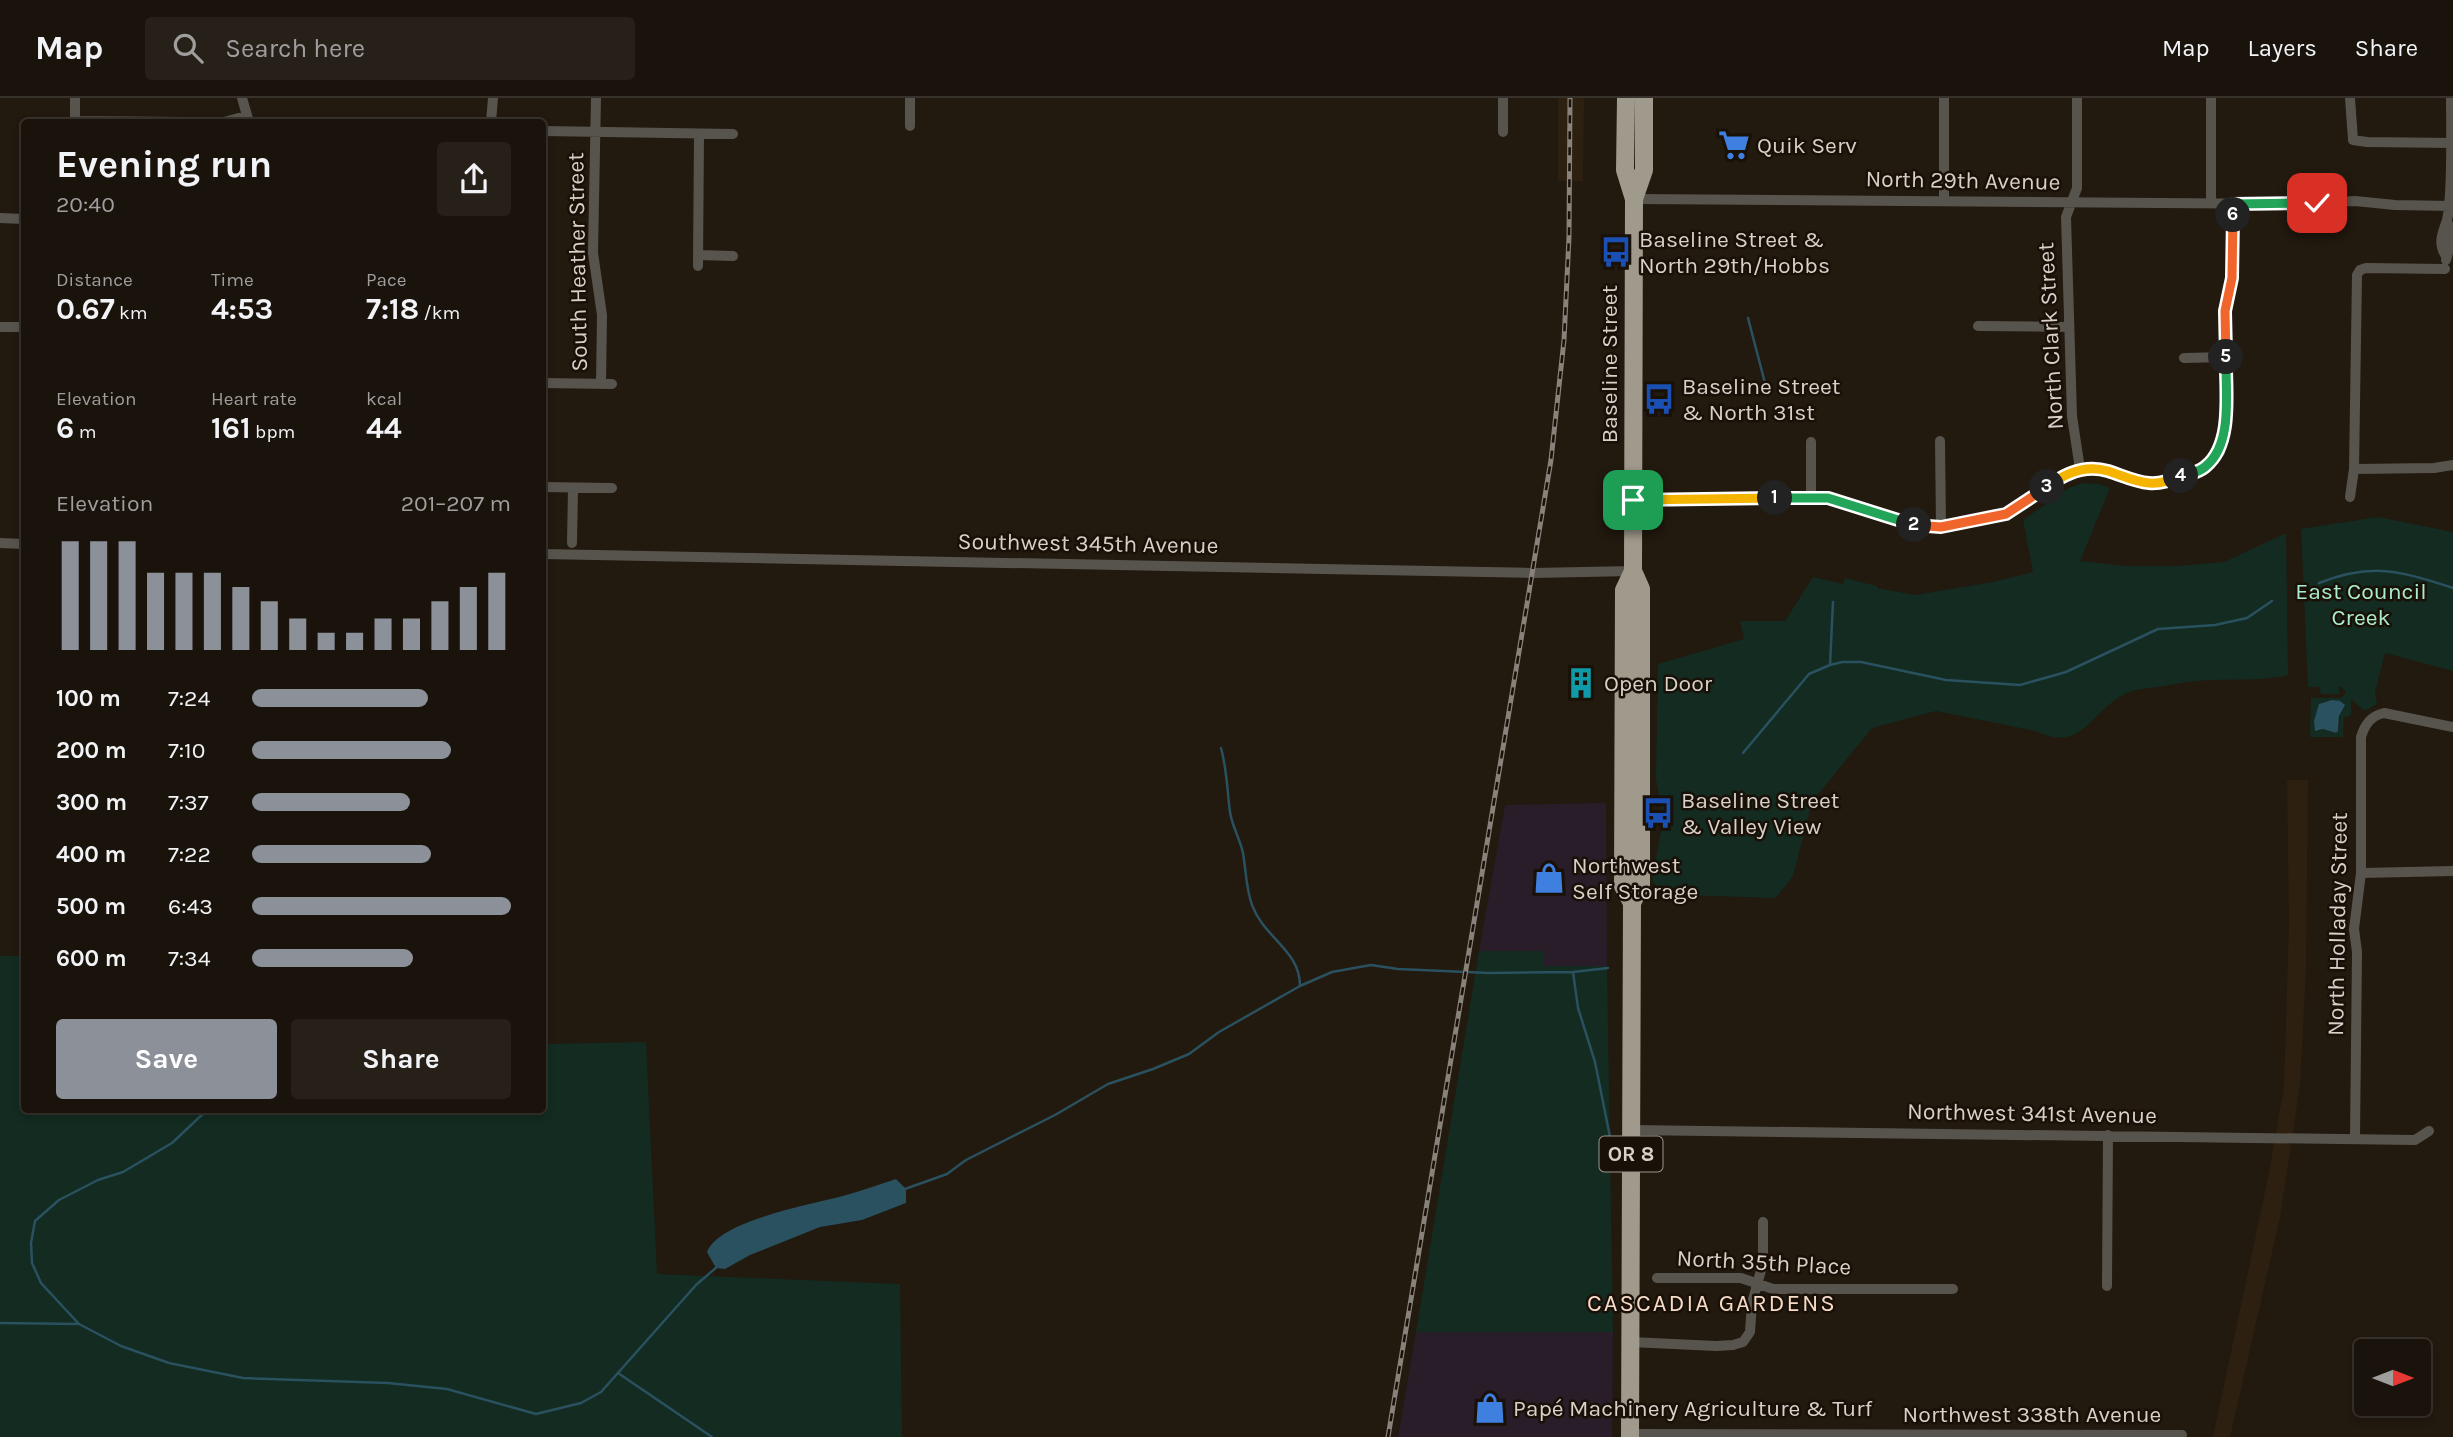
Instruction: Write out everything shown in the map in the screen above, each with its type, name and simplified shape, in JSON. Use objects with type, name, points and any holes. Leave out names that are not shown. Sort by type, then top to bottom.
[{"type":"highway","name":"Baseline Street","points":[[1626,98],[1626,170],[1634,199],[1633,571],[1642,589],[1641,886],[1632,904],[1631,1130]]},
{"type":"highway","name":"Baseline Street","points":[[1634,199],[1644,170],[1644,98]]},
{"type":"highway","name":"OR 8","points":[[1630,1436],[1631,1130]]},
{"type":"street","points":[[75,98],[75,119]]},
{"type":"street","points":[[242,98],[247,119]]},
{"type":"street","points":[[491,119],[493,98]]},
{"type":"street","name":"South Heather Street","points":[[546,383],[607,384],[602,315],[593,253],[596,98]]},
{"type":"street","points":[[910,98],[910,126]]},
{"type":"street","points":[[1503,98],[1503,132]]},
{"type":"street","points":[[1944,98],[1944,201]]},
{"type":"street","name":"North Clark Street","points":[[2077,98],[2077,188],[2066,216],[2072,416],[2080,469]]},
{"type":"street","points":[[2211,98],[2211,203]]},
{"type":"street","points":[[2350,98],[2353,140],[2452,143]]},
{"type":"street","points":[[2350,497],[2354,470],[2357,275],[2360,270],[2366,268],[2449,272],[2446,256],[2451,250],[2451,228],[2447,221],[2451,206],[2451,98]]},
{"type":"street","points":[[546,131],[733,134]]},
{"type":"street","points":[[699,135],[698,261],[733,256]]},
{"type":"street","name":"North 29th Avenue","points":[[1634,199],[2233,204],[2355,201],[2384,205],[2451,206]]},
{"type":"street","points":[[1633,500],[1828,498],[1917,526],[1941,527],[2006,514],[2062,475],[2080,469],[2104,470],[2149,483],[2165,482],[2201,470],[2220,452],[2225,431],[2225,311],[2233,271],[2233,204]]},
{"type":"street","points":[[0,218],[21,219]]},
{"type":"street","points":[[1978,326],[2069,327]]},
{"type":"street","points":[[0,327],[21,327]]},
{"type":"street","points":[[2184,358],[2226,357]]},
{"type":"street","points":[[1940,441],[1941,527]]},
{"type":"street","points":[[1811,442],[1811,497]]},
{"type":"street","points":[[2354,470],[2453,465]]},
{"type":"street","points":[[546,487],[612,488]]},
{"type":"street","points":[[572,543],[573,488]]},
{"type":"street","points":[[0,543],[21,544]]},
{"type":"street","name":"Southwest 345th Avenue","points":[[546,554],[1533,573],[1633,571]]},
{"type":"street","name":"North Holladay Street","points":[[2355,1138],[2357,951],[2354,929],[2361,873],[2361,737],[2364,728],[2375,716],[2384,713],[2453,727]]},
{"type":"street","points":[[2361,873],[2453,871]]},
{"type":"street","name":"Northwest 341st Avenue","points":[[1631,1130],[2415,1140],[2429,1131]]},
{"type":"street","points":[[2107,1286],[2108,1135]]},
{"type":"street","points":[[1631,1342],[1716,1346],[1743,1342],[1750,1332],[1751,1310],[1763,1263],[1763,1222]]},
{"type":"street","name":"North 35th Place","points":[[1657,1278],[1741,1278],[1773,1289],[1953,1289]]},
{"type":"street","name":"Northwest 338th Avenue","points":[[1630,1436],[2182,1436]]},
{"type":"shaded area","points":[[1558,98],[1584,98],[1583,181],[1558,181]]},
{"type":"shaded area","points":[[2287,780],[2308,780],[2306,968],[2300,1085],[2280,1217],[2230,1437],[2213,1437],[2269,1173],[2284,1087],[2289,923]]},
{"type":"shaded area","name":"Northwest Self Storage","points":[[1606,803],[1607,966],[1543,966],[1542,951],[1479,951],[1505,805]]},
{"type":"shaded area","points":[[1416,1332],[1613,1332],[1612,1437],[1398,1437]]},
{"type":"green space","points":[[2083,483],[2110,488],[2080,561],[2126,566],[2224,562],[2286,533],[2288,675],[2196,681],[2134,691],[2114,700],[2076,734],[2065,737],[2052,737],[2035,731],[1936,711],[1872,728],[1812,802],[1793,876],[1776,898],[1679,895],[1660,891],[1652,881],[1663,820],[1656,779],[1658,664],[1744,639],[1740,621],[1785,621],[1813,577],[1843,584],[1845,578],[1877,588],[1915,595],[1993,582],[2033,572],[2023,520],[2069,488]]},
{"type":"green space","name":"East Council Creek","points":[[2378,517],[2453,532],[2453,671],[2385,653],[2375,692],[2377,704],[2365,711],[2351,699],[2351,715],[2344,718],[2343,737],[2310,737],[2311,698],[2341,698],[2346,693],[2341,686],[2339,694],[2321,694],[2319,687],[2308,687],[2301,529]],"holes":[[[2340,701],[2338,731],[2319,731],[2314,726],[2315,717],[2323,702]]]},
{"type":"green space","points":[[1479,951],[1543,951],[1543,966],[1607,966],[1613,1332],[1416,1332]]},
{"type":"green space","points":[[0,956],[21,956],[21,1113],[546,1113],[546,1044],[646,1042],[657,1274],[900,1284],[902,1437],[0,1437]]},
{"type":"water","points":[[2332,700],[2345,705],[2339,716],[2338,731],[2315,731],[2314,721],[2319,704]]},
{"type":"water","points":[[896,1179],[906,1189],[906,1203],[862,1220],[820,1227],[750,1255],[725,1269],[716,1268],[707,1252],[715,1241],[728,1231],[746,1223]]},
{"type":"waterway","points":[[1748,318],[1765,383]]},
{"type":"waterway","points":[[2319,583],[2338,576],[2386,571],[2453,588]]},
{"type":"waterway","points":[[1743,753],[1809,674],[1830,665],[1861,662],[1946,680],[2020,685],[2066,672],[2158,629],[2215,625],[2247,618],[2272,601]]},
{"type":"waterway","points":[[1830,665],[1833,602]]},
{"type":"waterway","points":[[1221,748],[1231,817],[1243,853],[1252,905],[1265,927],[1294,963],[1300,986]]},
{"type":"waterway","points":[[905,1189],[947,1174],[966,1160],[1055,1115],[1108,1084],[1189,1054],[1219,1032],[1300,986],[1332,972],[1371,965],[1398,969],[1489,973],[1573,972],[1608,968]]},
{"type":"waterway","points":[[1573,972],[1578,1008],[1595,1062],[1610,1137]]},
{"type":"waterway","points":[[204,1113],[172,1143],[123,1172],[98,1180],[59,1200],[35,1221],[31,1243],[32,1263],[41,1283],[79,1324],[121,1346],[169,1363],[243,1378],[388,1383],[447,1389],[536,1414],[581,1403],[601,1392],[696,1285],[718,1266]]},
{"type":"waterway","points":[[0,1323],[79,1324]]},
{"type":"waterway","points":[[618,1373],[712,1437]]},
{"type":"railway","points":[[1388,1437],[1551,460],[1564,340],[1569,237],[1570,98]]},
{"type":"place","name":"Quik Serv","points":[[1734,145]]},
{"type":"place","name":"Baseline Street & North 29th/Hobbs","points":[[1616,252]]},
{"type":"place","name":"Baseline Street & North 31st","points":[[1659,399]]},
{"type":"place","name":"Open Door","points":[[1581,683]]},
{"type":"place","name":"Baseline Street & Valley View","points":[[1658,813]]},
{"type":"place","name":"Northwest Self Storage","points":[[1549,878]]},
{"type":"place","name":"Papé Machinery Agriculture & Turf","points":[[1490,1408]]},
{"type":"district","name":"CASCADIA GARDENS","points":[[1712,1303]]},
{"type":"route","points":[[1633,500],[1828,498],[1917,526],[1941,527],[2006,514],[2062,475],[2080,469],[2104,470],[2149,483],[2165,482],[2201,470],[2220,452],[2225,431],[2225,311],[2232,278],[2233,204],[2317,203]]}]
